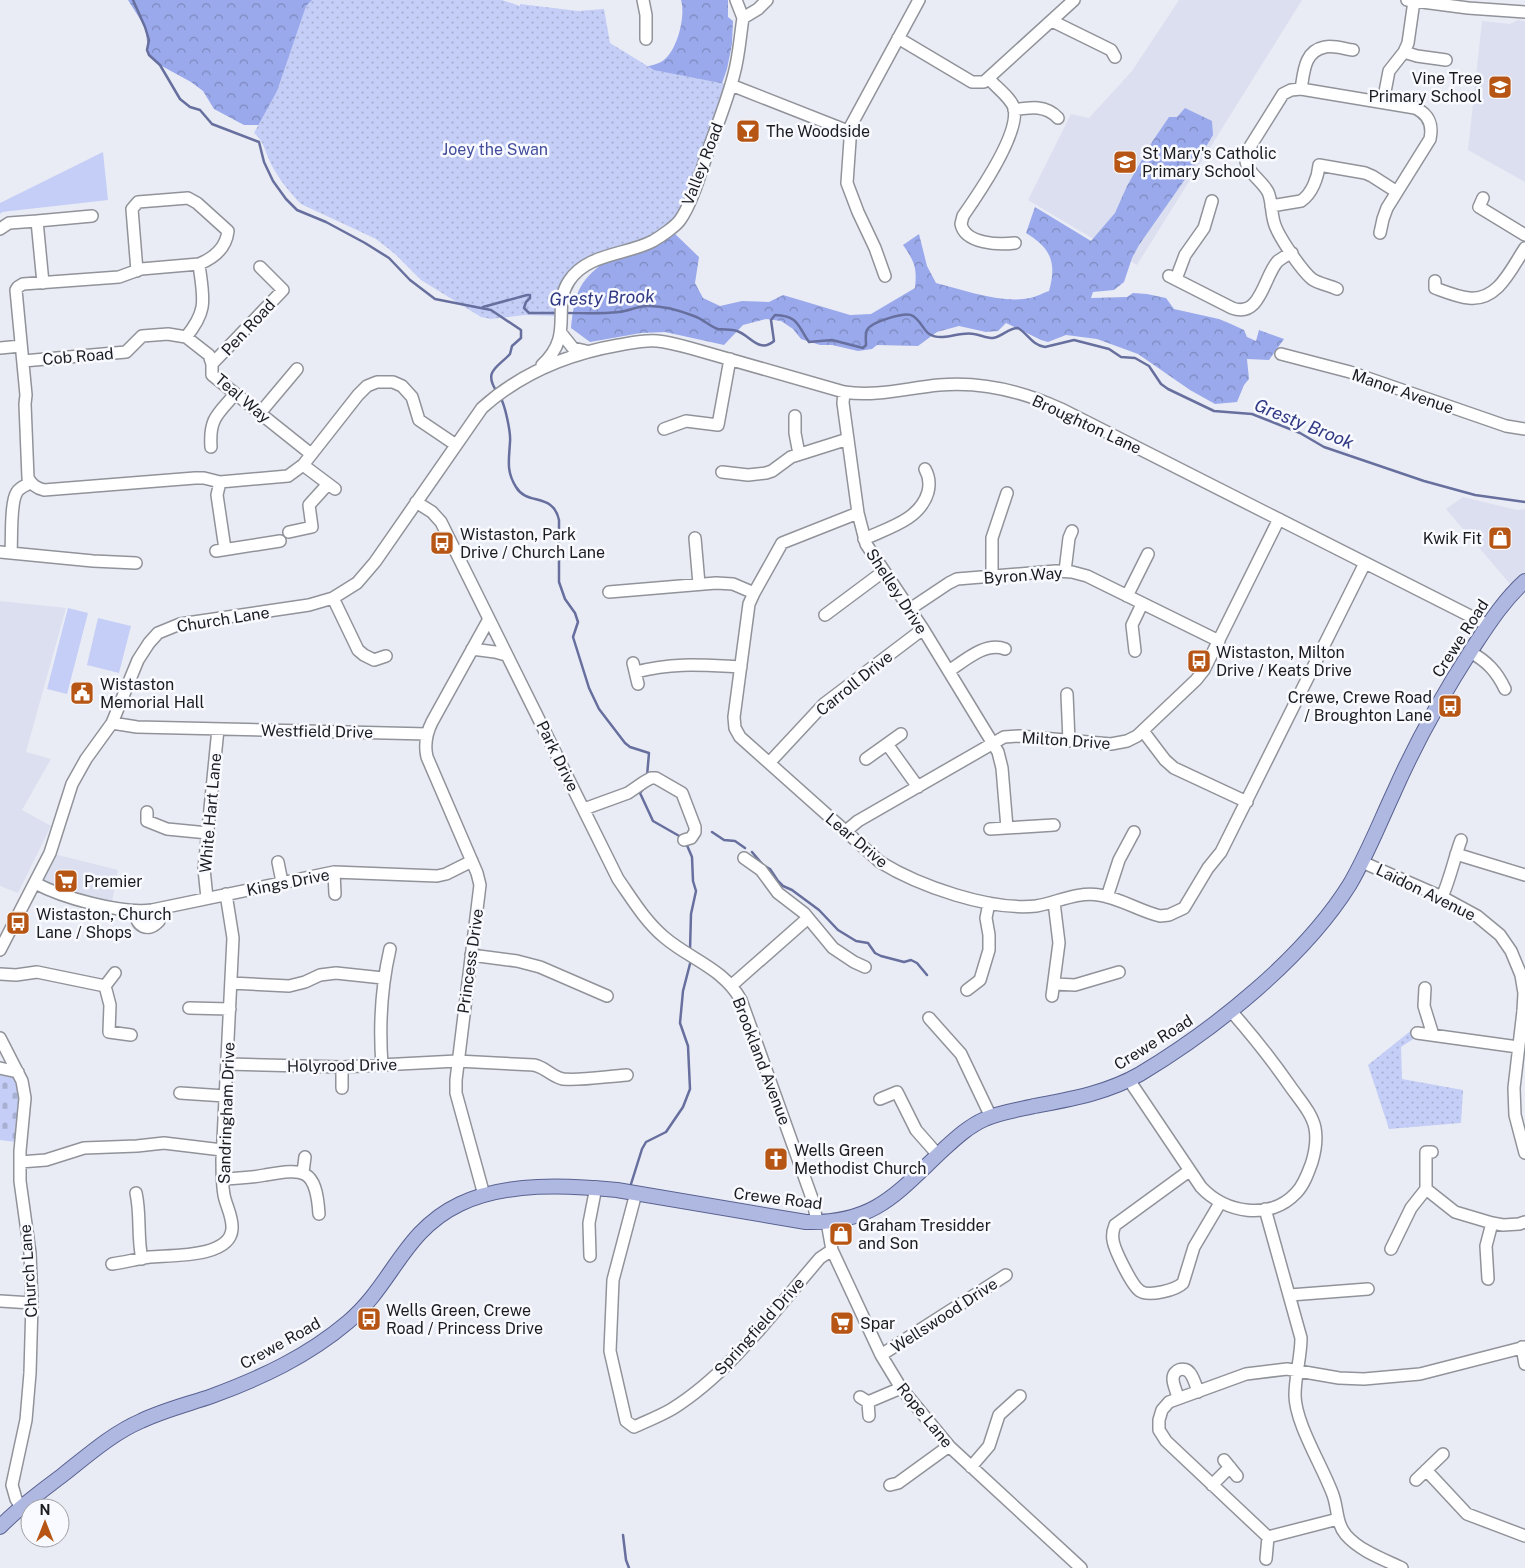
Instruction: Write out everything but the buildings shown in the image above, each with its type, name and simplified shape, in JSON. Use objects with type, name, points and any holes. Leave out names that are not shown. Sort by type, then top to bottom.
[{"type":"main road","name":"Crewe Road","points":[[33,1498],[106,1441],[139,1421],[263,1376],[313,1348],[347,1323],[373,1298],[406,1247],[426,1226],[448,1210],[484,1195],[533,1188],[596,1188],[636,1193],[781,1219],[822,1222],[855,1217],[885,1203],[967,1129],[991,1116],[1092,1095],[1129,1080],[1178,1050],[1231,1010],[1275,972],[1307,940],[1341,897],[1362,862],[1426,726],[1488,625],[1510,596],[1525,581]]},
{"type":"main road","name":"Crewe Road","points":[[0,1527],[20,1508]]},
{"type":"street","points":[[642,0],[646,15],[646,39]]},
{"type":"street","points":[[736,0],[743,18],[767,0]]},
{"type":"street","points":[[885,276],[847,182],[850,140],[848,131],[919,0]]},
{"type":"street","points":[[898,38],[972,82],[980,83],[989,79],[1074,0]]},
{"type":"street","points":[[1383,102],[1389,71],[1404,52],[1408,43],[1411,1],[1525,12]]},
{"type":"street","name":"Valley Road","points":[[537,369],[552,354],[562,327],[562,307],[565,290],[570,280],[581,269],[604,257],[628,251],[654,241],[680,221],[697,182],[731,85],[737,62],[743,18]]},
{"type":"street","points":[[1052,21],[1110,50],[1115,56]]},
{"type":"street","points":[[1301,89],[1305,66],[1309,56],[1326,46],[1353,50]]},
{"type":"street","points":[[1404,52],[1446,60]]},
{"type":"street","points":[[989,79],[1008,98],[1014,110],[1014,118],[1002,152],[982,189],[963,216],[961,224],[965,232],[989,244],[1015,242]]},
{"type":"street","points":[[731,85],[848,131]]},
{"type":"street","points":[[1337,289],[1311,278],[1292,253],[1275,226],[1266,189],[1248,167],[1247,153],[1283,94],[1291,90],[1301,89],[1383,102],[1416,108],[1421,110],[1429,119],[1432,129],[1430,139],[1385,213],[1380,234]]},
{"type":"street","points":[[1014,110],[1040,108],[1050,110],[1058,118]]},
{"type":"street","points":[[1271,206],[1304,199],[1318,176],[1315,163],[1364,173],[1397,192]]},
{"type":"street","points":[[137,271],[132,208],[138,202],[188,198],[197,203],[228,232],[227,241],[212,259],[199,264],[137,271],[119,277],[23,284],[16,290],[26,394],[28,478],[30,483],[36,488],[44,490],[195,478],[220,482],[288,476],[303,465],[368,386],[384,381],[402,386],[412,398],[419,420],[456,445]]},
{"type":"street","points":[[1212,201],[1204,228],[1172,277],[1232,308],[1243,309],[1252,305],[1259,297],[1276,263],[1292,253]]},
{"type":"street","points":[[1478,207],[1525,235]]},
{"type":"street","points":[[0,229],[9,223],[92,216]]},
{"type":"street","points":[[37,221],[43,283]]},
{"type":"street","points":[[1434,288],[1470,298],[1489,295],[1501,285],[1525,248]]},
{"type":"street","points":[[186,337],[197,323],[203,310],[199,264]]},
{"type":"street","name":"Pen Road","points":[[212,364],[283,290],[260,267]]},
{"type":"street","points":[[562,327],[573,348],[587,351]]},
{"type":"street","name":"Cob Road","points":[[23,361],[126,352],[142,336],[168,334],[186,337]]},
{"type":"street","name":"Teal Way","points":[[186,337],[208,355],[212,364],[212,375],[311,454]]},
{"type":"street","name":"Broughton Lane","points":[[537,369],[587,351],[656,341],[690,348],[844,392],[868,394],[954,384],[984,386],[1017,392],[1061,409],[1488,625]]},
{"type":"street","points":[[0,348],[21,346]]},
{"type":"street","name":"Manor Avenue","points":[[1281,354],[1350,372],[1506,426],[1525,429]]},
{"type":"street","points":[[664,429],[686,421],[718,425],[730,359]]},
{"type":"street","points":[[260,413],[297,369]]},
{"type":"street","name":"Church Lane","points":[[0,950],[50,853],[72,784],[78,772],[112,723],[138,660],[149,643],[165,630],[190,621],[309,605],[333,598],[350,589],[365,574],[482,408],[494,397],[537,369]]},
{"type":"street","name":"Shelley Drive","points":[[844,392],[843,403],[858,513],[864,539],[994,743],[1002,768],[1007,828]]},
{"type":"street","points":[[211,447],[211,427],[216,417],[236,394]]},
{"type":"street","points":[[798,423],[799,454]]},
{"type":"street","points":[[722,472],[737,470],[756,475],[766,473],[772,471],[787,459],[799,454],[848,439]]},
{"type":"street","points":[[289,532],[312,528],[309,504],[331,487],[303,465]]},
{"type":"street","points":[[864,539],[910,517],[918,511],[929,487],[929,472]]},
{"type":"street","points":[[220,482],[217,495],[221,550],[280,542]]},
{"type":"street","points":[[30,483],[21,488],[16,494],[6,553],[136,563]]},
{"type":"street","points":[[992,576],[992,538],[1007,493]]},
{"type":"street","name":"Park Drive","points":[[416,502],[432,512],[441,522],[506,655],[528,694],[618,879],[644,916],[662,936],[699,959],[732,985]]},
{"type":"street","name":"Lear Drive","points":[[858,513],[782,543],[749,604],[734,717],[735,728],[740,738],[873,856],[895,871],[920,882],[989,904],[1024,906],[1054,902],[1089,894],[1107,897],[1160,916],[1169,915],[1181,910],[1188,903],[1208,868],[1221,852],[1365,563]]},
{"type":"street","name":"Milton Drive","points":[[846,831],[858,821],[1004,737],[1013,736],[1115,744],[1133,738],[1143,731],[1200,676],[1279,519]]},
{"type":"street","points":[[1065,571],[1069,538],[1072,531]]},
{"type":"street","points":[[695,538],[699,584]]},
{"type":"street","points":[[1127,596],[1148,554]]},
{"type":"street","points":[[825,615],[884,571]]},
{"type":"street","name":"Byron Way","points":[[910,609],[952,581],[1065,571],[1087,576],[1218,641]]},
{"type":"street","points":[[615,588],[734,584],[754,593]]},
{"type":"street","points":[[333,598],[358,650],[374,660],[386,656]]},
{"type":"street","points":[[1137,646],[1132,625],[1142,604]]},
{"type":"street","points":[[427,734],[489,619]]},
{"type":"street","name":"Carroll Drive","points":[[769,764],[824,704],[923,629]]},
{"type":"street","points":[[948,670],[984,650],[996,646],[1005,649]]},
{"type":"street","points":[[472,649],[506,655]]},
{"type":"street","points":[[1470,652],[1482,658],[1494,670],[1504,689]]},
{"type":"street","points":[[638,684],[634,667],[656,667],[676,664],[741,667]]},
{"type":"street","points":[[1067,694],[1069,741]]},
{"type":"street","name":"Westfield Drive","points":[[112,723],[130,726],[427,734]]},
{"type":"street","name":"White Hart Lane","points":[[207,898],[204,875],[218,728]]},
{"type":"street","points":[[1143,731],[1165,760],[1174,768],[1247,802]]},
{"type":"street","name":"Princess Drive","points":[[427,734],[425,745],[428,757],[480,884],[457,1061],[456,1093],[484,1195]]},
{"type":"street","points":[[866,759],[901,734]]},
{"type":"street","points":[[887,744],[918,787]]},
{"type":"street","points":[[584,810],[628,793],[647,780],[656,778],[682,793],[695,827],[695,832],[691,838],[684,840]]},
{"type":"street","points":[[145,820],[167,829],[208,833]]},
{"type":"street","points":[[990,829],[1047,829]]},
{"type":"street","points":[[1107,897],[1134,832]]},
{"type":"street","points":[[1442,897],[1449,881],[1461,840]]},
{"type":"street","points":[[1456,854],[1525,874]]},
{"type":"street","points":[[744,858],[761,870],[778,893],[796,906],[833,948],[865,967]]},
{"type":"street","name":"Kings Drive","points":[[35,883],[54,892],[111,907],[135,911],[162,908],[334,872],[436,876],[446,874],[472,861]]},
{"type":"street","points":[[278,862],[282,882]]},
{"type":"street","name":"Laidon Avenue","points":[[1362,862],[1442,897],[1477,916],[1493,928],[1511,951],[1523,975],[1524,1002],[1514,1088],[1515,1115],[1523,1139],[1525,1153]]},
{"type":"street","points":[[334,872],[335,894]]},
{"type":"street","name":"Sandringham Drive","points":[[112,1264],[178,1256],[209,1250],[223,1245],[231,1235],[232,1222],[224,1195],[222,1179],[233,930],[226,894]]},
{"type":"street","points":[[1052,996],[1059,943],[1054,902]]},
{"type":"street","points":[[971,990],[980,980],[989,950],[986,918],[989,904]]},
{"type":"street","points":[[135,911],[139,924],[152,927],[160,921],[162,908]]},
{"type":"street","points":[[732,985],[808,918]]},
{"type":"street","points":[[382,1065],[380,1016],[383,978],[390,949]]},
{"type":"street","points":[[471,955],[511,960],[540,968],[608,997]]},
{"type":"street","points":[[0,974],[11,975],[37,972],[105,986]]},
{"type":"street","points":[[105,986],[115,973]]},
{"type":"street","points":[[231,983],[289,986],[305,982],[320,975],[336,973],[383,978]]},
{"type":"street","points":[[1055,984],[1075,985],[1116,978]]},
{"type":"street","name":"Brookland Avenue","points":[[732,985],[745,1009],[822,1222]]},
{"type":"street","points":[[105,986],[110,1005],[104,1035],[131,1035]]},
{"type":"street","points":[[1425,988],[1424,1006],[1433,1035]]},
{"type":"street","points":[[188,1007],[230,1009]]},
{"type":"street","points":[[1129,1080],[1204,1191],[1220,1203],[1240,1210],[1266,1209],[1282,1203],[1299,1189],[1313,1159],[1316,1131],[1300,1100],[1272,1060],[1231,1010]]},
{"type":"street","points":[[929,1018],[961,1054],[991,1116]]},
{"type":"street","points":[[1417,1033],[1518,1047]]},
{"type":"street","name":"Church Lane","points":[[0,1038],[22,1081],[25,1098],[20,1162],[21,1197],[31,1268],[32,1303],[30,1373],[26,1420],[12,1485],[20,1505]]},
{"type":"street","name":"Holyrood Drive","points":[[227,1064],[342,1067],[457,1061],[534,1065],[564,1079],[627,1074]]},
{"type":"street","points":[[342,1067],[342,1088]]},
{"type":"street","points":[[0,1068],[18,1072]]},
{"type":"street","points":[[880,1099],[897,1092],[916,1130],[938,1154]]},
{"type":"street","points":[[179,1093],[225,1096]]},
{"type":"street","points":[[20,1162],[55,1158],[84,1148],[164,1143],[222,1150]]},
{"type":"street","points":[[1391,1249],[1411,1208],[1426,1190],[1424,1152]]},
{"type":"street","points":[[304,1157],[304,1172]]},
{"type":"street","points":[[222,1179],[289,1171],[304,1172],[312,1183],[316,1194],[319,1214]]},
{"type":"street","points":[[1189,1171],[1115,1225],[1112,1236],[1114,1245],[1135,1288],[1146,1293],[1171,1290],[1183,1283],[1192,1250],[1220,1203]]},
{"type":"street","points":[[590,1256],[589,1223],[596,1188]]},
{"type":"street","points":[[1426,1190],[1456,1212],[1492,1223],[1510,1225],[1525,1222]]},
{"type":"street","points":[[136,1193],[140,1212],[139,1240],[142,1259]]},
{"type":"street","name":"Springfield Drive","points":[[636,1193],[613,1280],[610,1351],[626,1421],[634,1428],[672,1409],[715,1376],[742,1350],[820,1258],[832,1250]]},
{"type":"street","points":[[1266,1209],[1301,1338],[1295,1396],[1299,1415],[1333,1496],[1341,1528],[1348,1537],[1372,1554],[1402,1568]]},
{"type":"street","name":"Rope Lane","points":[[822,1222],[832,1250],[881,1355],[901,1388],[949,1446],[1081,1568]]},
{"type":"street","points":[[1489,1279],[1486,1246],[1492,1223]]},
{"type":"street","name":"Wellswood Drive","points":[[881,1355],[1006,1275]]},
{"type":"street","points":[[1290,1296],[1368,1289]]},
{"type":"street","points":[[0,1301],[32,1303]]},
{"type":"street","points":[[1268,1537],[1166,1441],[1161,1434],[1159,1420],[1162,1410],[1169,1402],[1246,1374],[1287,1369],[1339,1378],[1420,1374],[1523,1347],[1525,1364]]},
{"type":"street","points":[[1178,1398],[1173,1378],[1175,1372],[1180,1369],[1186,1370],[1191,1374],[1198,1392]]},
{"type":"street","points":[[869,1416],[864,1399],[901,1388]]},
{"type":"street","points":[[971,1467],[989,1446],[999,1415],[1020,1396]]},
{"type":"street","points":[[890,1485],[898,1483],[949,1446]]},
{"type":"street","points":[[1416,1480],[1443,1454]]},
{"type":"street","points":[[1212,1485],[1230,1468]]},
{"type":"street","points":[[1426,1470],[1467,1514],[1525,1536]]},
{"type":"street","points":[[1268,1537],[1338,1519]]},
{"type":"street","points":[[1266,1559],[1268,1537]]},
{"type":"shaded area","name":"St Mary's Catholic Primary School","points":[[1179,0],[1302,0],[1137,265],[1028,200],[1071,114],[1089,118],[1132,71]]},
{"type":"shaded area","name":"Vine Tree Primary School","points":[[1518,20],[1525,21],[1525,182],[1468,150],[1482,21],[1510,24]]},
{"type":"shaded area","points":[[1463,497],[1517,510],[1525,509],[1525,572],[1510,584],[1446,509]]},
{"type":"shaded area","points":[[0,601],[66,608],[26,752],[51,759],[22,810],[51,826],[18,893],[0,886]]},
{"type":"shaded area","points":[[50,853],[118,870],[111,907],[35,883]]},
{"type":"green space","points":[[128,0],[359,0],[281,125],[244,125],[214,109],[203,91],[160,65],[149,55],[145,27]]},
{"type":"green space","name":"Joey the Swan","points":[[312,0],[502,0],[520,6],[520,4],[578,11],[604,9],[610,43],[654,70],[731,85],[680,221],[654,241],[581,269],[558,316],[525,315],[491,319],[481,317],[421,280],[395,254],[376,239],[301,204],[277,175],[262,143],[254,133],[277,91],[306,6]]},
{"type":"green space","points":[[681,0],[728,0],[728,17],[733,21],[732,44],[727,69],[671,230],[699,257],[695,283],[703,298],[720,306],[742,301],[769,302],[783,295],[850,315],[871,314],[915,288],[916,275],[914,265],[903,245],[919,234],[927,266],[936,283],[995,298],[1019,299],[1037,296],[1049,291],[1052,264],[1050,257],[1041,244],[1026,233],[1035,207],[1091,241],[1115,213],[1127,186],[1152,142],[1169,117],[1177,117],[1185,108],[1212,121],[1213,135],[1195,165],[1139,245],[1132,258],[1124,282],[1114,290],[1093,292],[1091,298],[1127,297],[1133,293],[1166,298],[1174,309],[1219,319],[1244,330],[1247,337],[1256,341],[1259,330],[1284,339],[1269,360],[1247,359],[1249,379],[1244,385],[1237,402],[1215,404],[1190,390],[1138,354],[1097,339],[1066,335],[1048,342],[1006,323],[998,331],[986,332],[959,326],[937,332],[918,346],[877,345],[872,349],[858,351],[832,345],[820,345],[801,339],[793,329],[781,321],[766,319],[743,325],[724,345],[665,332],[641,333],[590,342],[571,328],[577,294],[581,286],[592,272],[611,257],[630,71],[661,62],[672,51],[681,24]]},
{"type":"green space","points":[[103,152],[108,200],[2,212],[0,214],[0,203]]},
{"type":"green space","points":[[68,608],[88,613],[67,694],[47,689]]},
{"type":"green space","points":[[98,618],[131,626],[119,673],[87,665]]},
{"type":"green space","points":[[1413,1029],[1418,1036],[1401,1047],[1402,1079],[1463,1090],[1461,1123],[1389,1129],[1368,1065]]},
{"type":"green space","points":[[0,1075],[14,1077],[21,1098],[16,1142],[0,1140]]},
{"type":"waterway","points":[[133,0],[149,40],[147,50],[149,55],[160,65],[180,99],[190,107],[200,110],[212,124],[259,142],[264,162],[273,181],[297,210],[326,222],[389,258],[410,280],[435,299],[491,310],[521,330],[521,338],[512,346],[510,354],[493,370],[491,379],[497,392]]},
{"type":"waterway","name":"Gresty Brook","points":[[483,307],[530,295],[524,308],[529,313],[557,313]]},
{"type":"waterway","name":"Gresty Brook","points":[[565,313],[612,313],[645,306],[664,307],[697,317],[718,329],[737,331],[759,345],[769,344],[774,341],[771,320],[775,315],[789,317],[796,322],[809,342],[832,340],[863,348],[866,345],[866,333],[870,327],[881,321],[903,315],[913,316],[928,333],[937,337],[977,334],[993,338],[1011,329],[1018,328],[1033,342],[1041,346],[1045,347],[1074,340],[1109,349],[1121,357],[1135,358],[1149,366],[1161,384],[1168,389],[1214,411],[1252,414],[1300,433],[1324,447],[1424,481],[1475,495],[1525,502]]},
{"type":"waterway","points":[[500,397],[509,426],[509,465],[513,481],[521,493],[546,502],[551,506],[556,511],[559,520],[559,582],[565,599],[575,613],[578,622],[573,637],[589,688],[599,709],[625,743],[630,747],[649,753],[647,776]]},
{"type":"waterway","points":[[644,788],[640,793],[653,821],[681,837]]},
{"type":"waterway","points":[[712,832],[724,840],[735,841],[745,848]]},
{"type":"waterway","points":[[686,843],[692,857],[693,881],[696,891],[691,914],[690,950]]},
{"type":"waterway","points":[[752,852],[763,865],[770,869],[783,886],[792,890],[819,910],[838,930],[856,941],[868,943],[875,953],[881,956],[904,962],[911,960],[917,963],[927,975]]},
{"type":"waterway","points":[[631,1184],[646,1142],[666,1132],[683,1107],[690,1089],[688,1046],[680,1023],[683,991],[691,960]]},
{"type":"waterway","points":[[623,1535],[626,1560],[629,1568]]},
{"type":"place","name":"Vine Tree Primary School","points":[[1500,87]]},
{"type":"place","name":"The Woodside","points":[[748,131]]},
{"type":"place","name":"St Mary's Catholic Primary School","points":[[1125,162]]},
{"type":"place","name":"Kwik Fit","points":[[1500,538]]},
{"type":"place","name":"Wistaston, Park Drive / Church Lane","points":[[442,543]]},
{"type":"place","name":"Wistaston, Milton Drive / Keats Drive","points":[[1199,661]]},
{"type":"place","name":"Wistaston Memorial Hall","points":[[82,693]]},
{"type":"place","name":"Crewe, Crewe Road / Broughton Lane","points":[[1450,706]]},
{"type":"place","name":"Premier","points":[[66,881]]},
{"type":"place","name":"Wistaston, Church Lane / Shops","points":[[18,923]]},
{"type":"place","name":"Wells Green Methodist Church","points":[[776,1159]]},
{"type":"place","name":"Graham Tresidder and Son","points":[[841,1234]]},
{"type":"place","name":"Wells Green, Crewe Road / Princess Drive","points":[[369,1319]]},
{"type":"place","name":"Spar","points":[[842,1323]]}]
